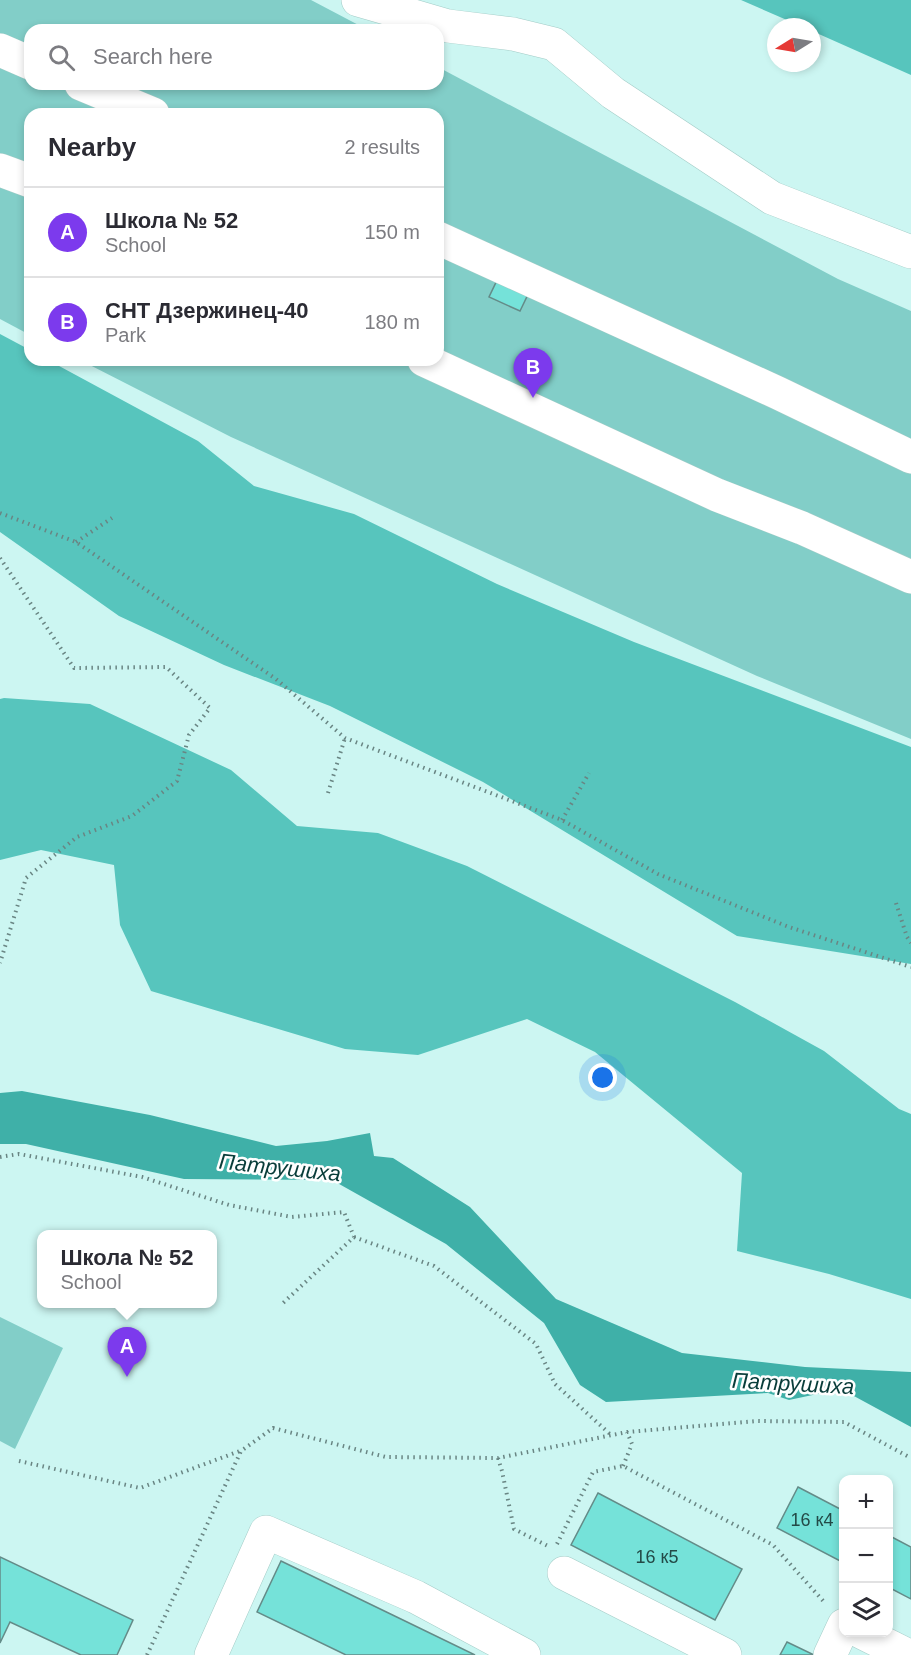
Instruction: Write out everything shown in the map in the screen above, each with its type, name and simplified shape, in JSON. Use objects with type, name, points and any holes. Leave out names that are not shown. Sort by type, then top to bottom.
[{"type":"lane","points":[[358,0],[441,24]]},
{"type":"lane","points":[[444,25],[513,34],[554,44],[613,93],[772,198],[911,252]]},
{"type":"lane","points":[[0,50],[24,60]]},
{"type":"lane","points":[[95,90],[139,108]]},
{"type":"lane","points":[[0,170],[24,179]]},
{"type":"lane","points":[[444,241],[778,393],[911,457]]},
{"type":"lane","points":[[437,366],[717,495],[801,528],[911,577]]},
{"type":"lane","points":[[211,1655],[266,1532],[416,1597],[524,1655]]},
{"type":"lane","points":[[564,1573],[725,1655]]},
{"type":"lane","points":[[830,1655],[836,1616]]},
{"type":"lane","points":[[871,1637],[907,1655]]},
{"type":"path","points":[[0,513],[76,542],[276,680],[345,738],[562,820],[658,874],[789,927],[911,967]]},
{"type":"path","points":[[76,542],[112,518]]},
{"type":"path","points":[[0,558],[74,668],[166,668],[210,708],[189,735],[177,782],[132,816],[77,837],[26,878],[0,963]]},
{"type":"path","points":[[328,793],[345,738]]},
{"type":"path","points":[[562,820],[589,773]]},
{"type":"path","points":[[896,903],[911,943]]},
{"type":"path","points":[[0,1157],[19,1154],[142,1177],[229,1205],[292,1217],[344,1212],[354,1238],[434,1266],[536,1344],[555,1384],[611,1435]]},
{"type":"path","points":[[283,1303],[354,1238]]},
{"type":"path","points":[[19,1461],[140,1488],[241,1450],[273,1428],[386,1457],[498,1458],[627,1432],[757,1421],[844,1422],[911,1458]]},
{"type":"path","points":[[623,1466],[632,1444],[627,1432]]},
{"type":"path","points":[[147,1655],[241,1450]]},
{"type":"path","points":[[498,1458],[514,1529],[554,1549],[593,1472],[623,1466],[772,1545],[836,1616]]},
{"type":"shaded area","points":[[0,0],[311,0],[357,24],[24,24],[24,90],[444,90],[444,70],[838,279],[911,311],[911,739],[757,676],[231,437],[92,366],[444,366],[444,108],[24,108],[24,332],[0,319]]},
{"type":"shaded area","points":[[741,0],[911,0],[911,75],[821,35],[821,18],[782,18]]},
{"type":"shaded area","points":[[0,334],[24,347],[24,366],[59,366],[198,441],[254,486],[354,514],[497,584],[634,642],[911,747],[911,964],[737,936],[483,782],[330,706],[224,665],[119,616],[0,532]]},
{"type":"shaded area","points":[[0,699],[90,704],[231,770],[297,826],[378,833],[467,866],[735,1002],[824,1051],[899,1109],[911,1114],[911,1299],[829,1274],[737,1251],[742,1173],[595,1052],[527,1019],[418,1055],[345,1049],[151,991],[120,925],[114,865],[41,850],[0,860]]},
{"type":"shaded area","points":[[0,1317],[63,1348],[15,1449],[0,1441]]},
{"type":"water","name":"Патрушиха","points":[[22,1091],[150,1115],[276,1146],[327,1141],[370,1133],[374,1156],[393,1158],[470,1207],[556,1299],[682,1353],[805,1367],[911,1372],[911,1427],[841,1389],[789,1400],[768,1393],[606,1402],[580,1385],[544,1323],[446,1244],[332,1180],[184,1179],[26,1144],[0,1144],[0,1093]]},
{"type":"building","points":[[501,272],[532,286],[520,311],[489,297]]},
{"type":"building","points":[[798,1487],[839,1508],[839,1560],[777,1528]]},
{"type":"building","points":[[598,1493],[742,1569],[715,1620],[571,1545]]},
{"type":"building","points":[[893,1538],[911,1547],[911,1599],[893,1590]]},
{"type":"building","points":[[0,1557],[133,1620],[117,1655],[81,1655],[10,1622],[0,1643]]},
{"type":"building","points":[[281,1561],[475,1655],[346,1655],[257,1612]]},
{"type":"building","points":[[787,1642],[814,1655],[780,1655]]},
{"type":"place","name":"СНТ Дзержинец-40","points":[[533,398]]},
{"type":"place","name":"Школа № 52","points":[[127,1377]]}]
